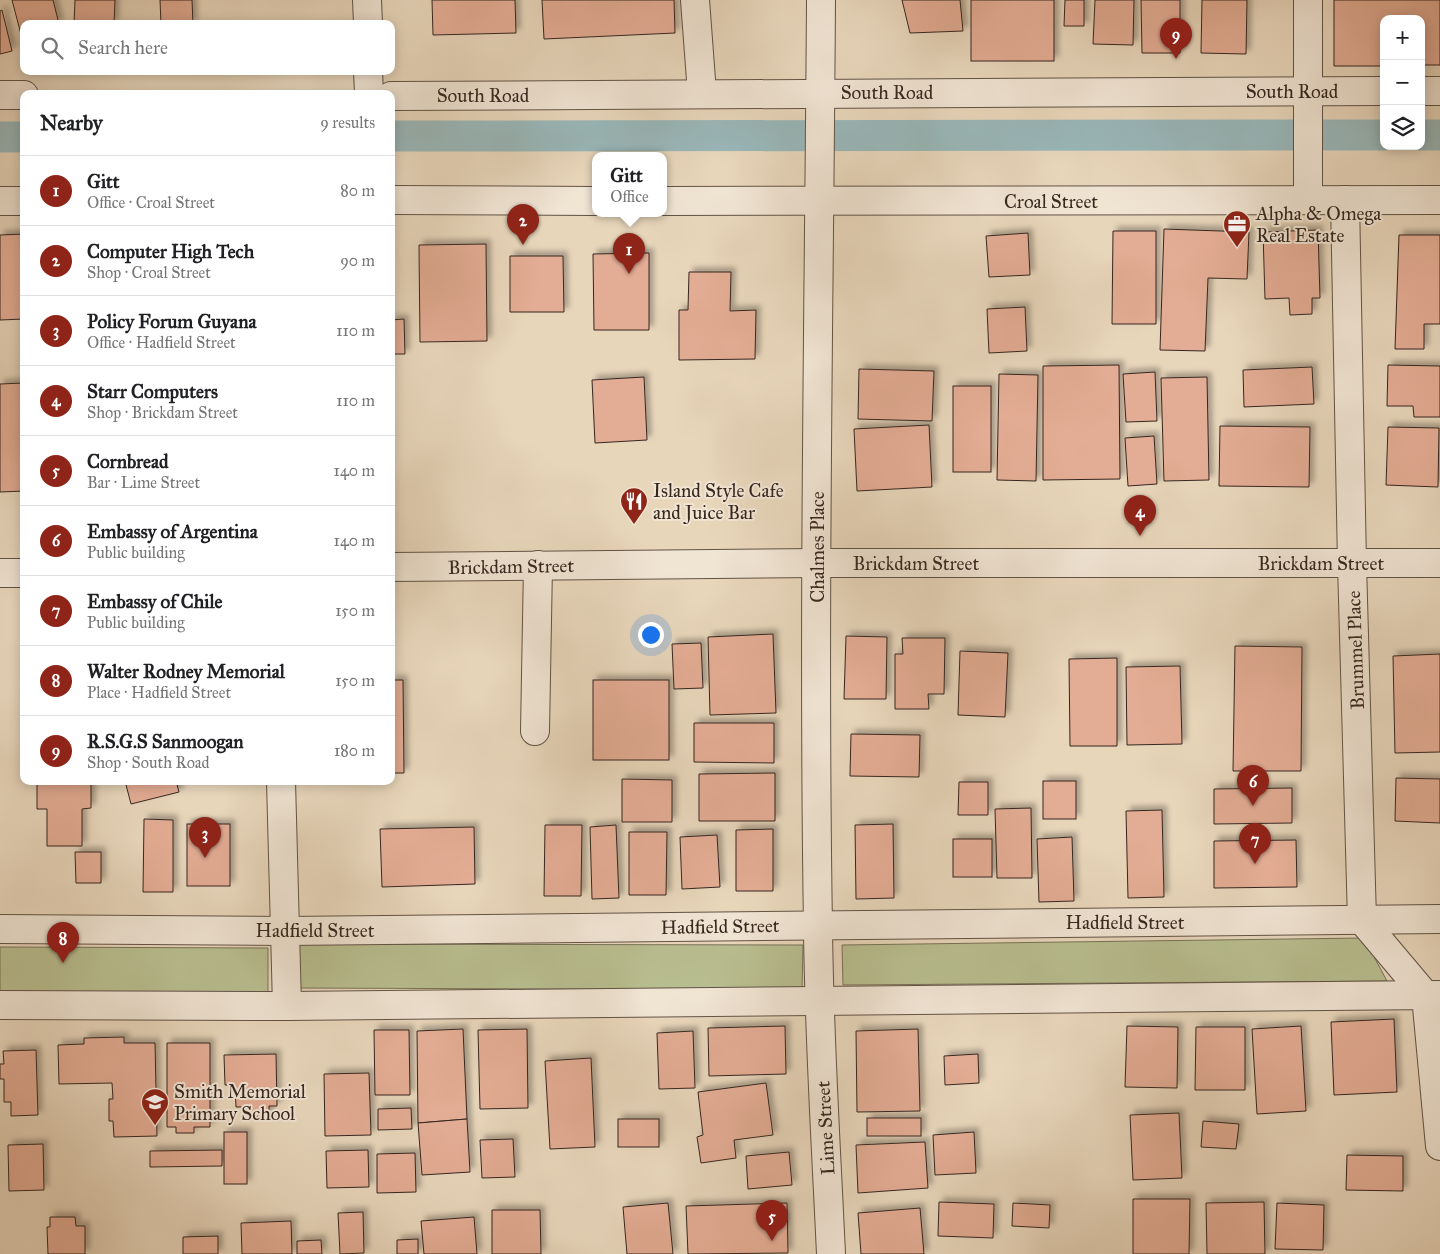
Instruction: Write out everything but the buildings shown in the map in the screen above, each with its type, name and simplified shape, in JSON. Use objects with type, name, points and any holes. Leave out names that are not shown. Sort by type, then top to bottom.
[{"type":"street","points":[[367,0],[368,20]]},
{"type":"street","points":[[694,0],[702,93]]},
{"type":"street","name":"Chalmes Place","points":[[819,1002],[817,563],[818,202],[821,0]]},
{"type":"street","points":[[1308,0],[1308,199]]},
{"type":"street","points":[[368,75],[368,90]]},
{"type":"street","name":"South Road","points":[[395,96],[702,93],[820,104],[1308,97],[1380,91]]},
{"type":"street","points":[[1425,91],[1440,91]]},
{"type":"street","points":[[0,95],[20,95]]},
{"type":"street","points":[[395,200],[592,201]]},
{"type":"street","name":"Brummel Place","points":[[1345,200],[1352,564],[1362,920]]},
{"type":"street","name":"Croal Street","points":[[667,201],[1440,200]]},
{"type":"street","points":[[0,201],[20,201]]},
{"type":"street","name":"Brickdam Street","points":[[395,567],[817,563],[1440,563]]},
{"type":"street","points":[[535,731],[538,565]]},
{"type":"street","points":[[0,573],[20,573]]},
{"type":"street","points":[[281,785],[287,1006]]},
{"type":"street","name":"Hadfield Street","points":[[0,929],[285,930],[1440,919]]},
{"type":"street","points":[[1362,920],[1433,995],[1440,1146]]},
{"type":"street","points":[[0,1005],[287,1006],[1433,995]]},
{"type":"street","name":"Lime Street","points":[[819,1002],[830,1254]]},
{"type":"green space","points":[[1364,938],[1387,981],[843,985],[842,945]]},
{"type":"green space","points":[[299,944],[803,945],[802,990],[298,988]]},
{"type":"green space","points":[[0,947],[268,948],[268,993],[0,992]]},
{"type":"waterway","points":[[395,136],[1380,135]]},
{"type":"waterway","points":[[1425,135],[1440,135]]},
{"type":"waterway","points":[[0,137],[20,137]]},
{"type":"place","name":"R.S.G.S Sanmoogan","points":[[1176,59]]},
{"type":"place","name":"Computer High Tech","points":[[523,245]]},
{"type":"place","name":"Alpha & Omega Real Estate","points":[[1237,248]]},
{"type":"place","name":"Gitt","points":[[629,274]]},
{"type":"place","name":"Island Style Cafe and Juice Bar","points":[[634,525]]},
{"type":"place","name":"Starr Computers","points":[[1140,536]]},
{"type":"place","name":"Embassy of Argentina","points":[[1253,806]]},
{"type":"place","name":"Policy Forum Guyana","points":[[205,858]]},
{"type":"place","name":"Embassy of Chile","points":[[1255,864]]},
{"type":"place","name":"Walter Rodney Memorial","points":[[63,963]]},
{"type":"place","name":"Smith Memorial Primary School","points":[[155,1126]]},
{"type":"place","name":"Cornbread","points":[[772,1241]]}]
